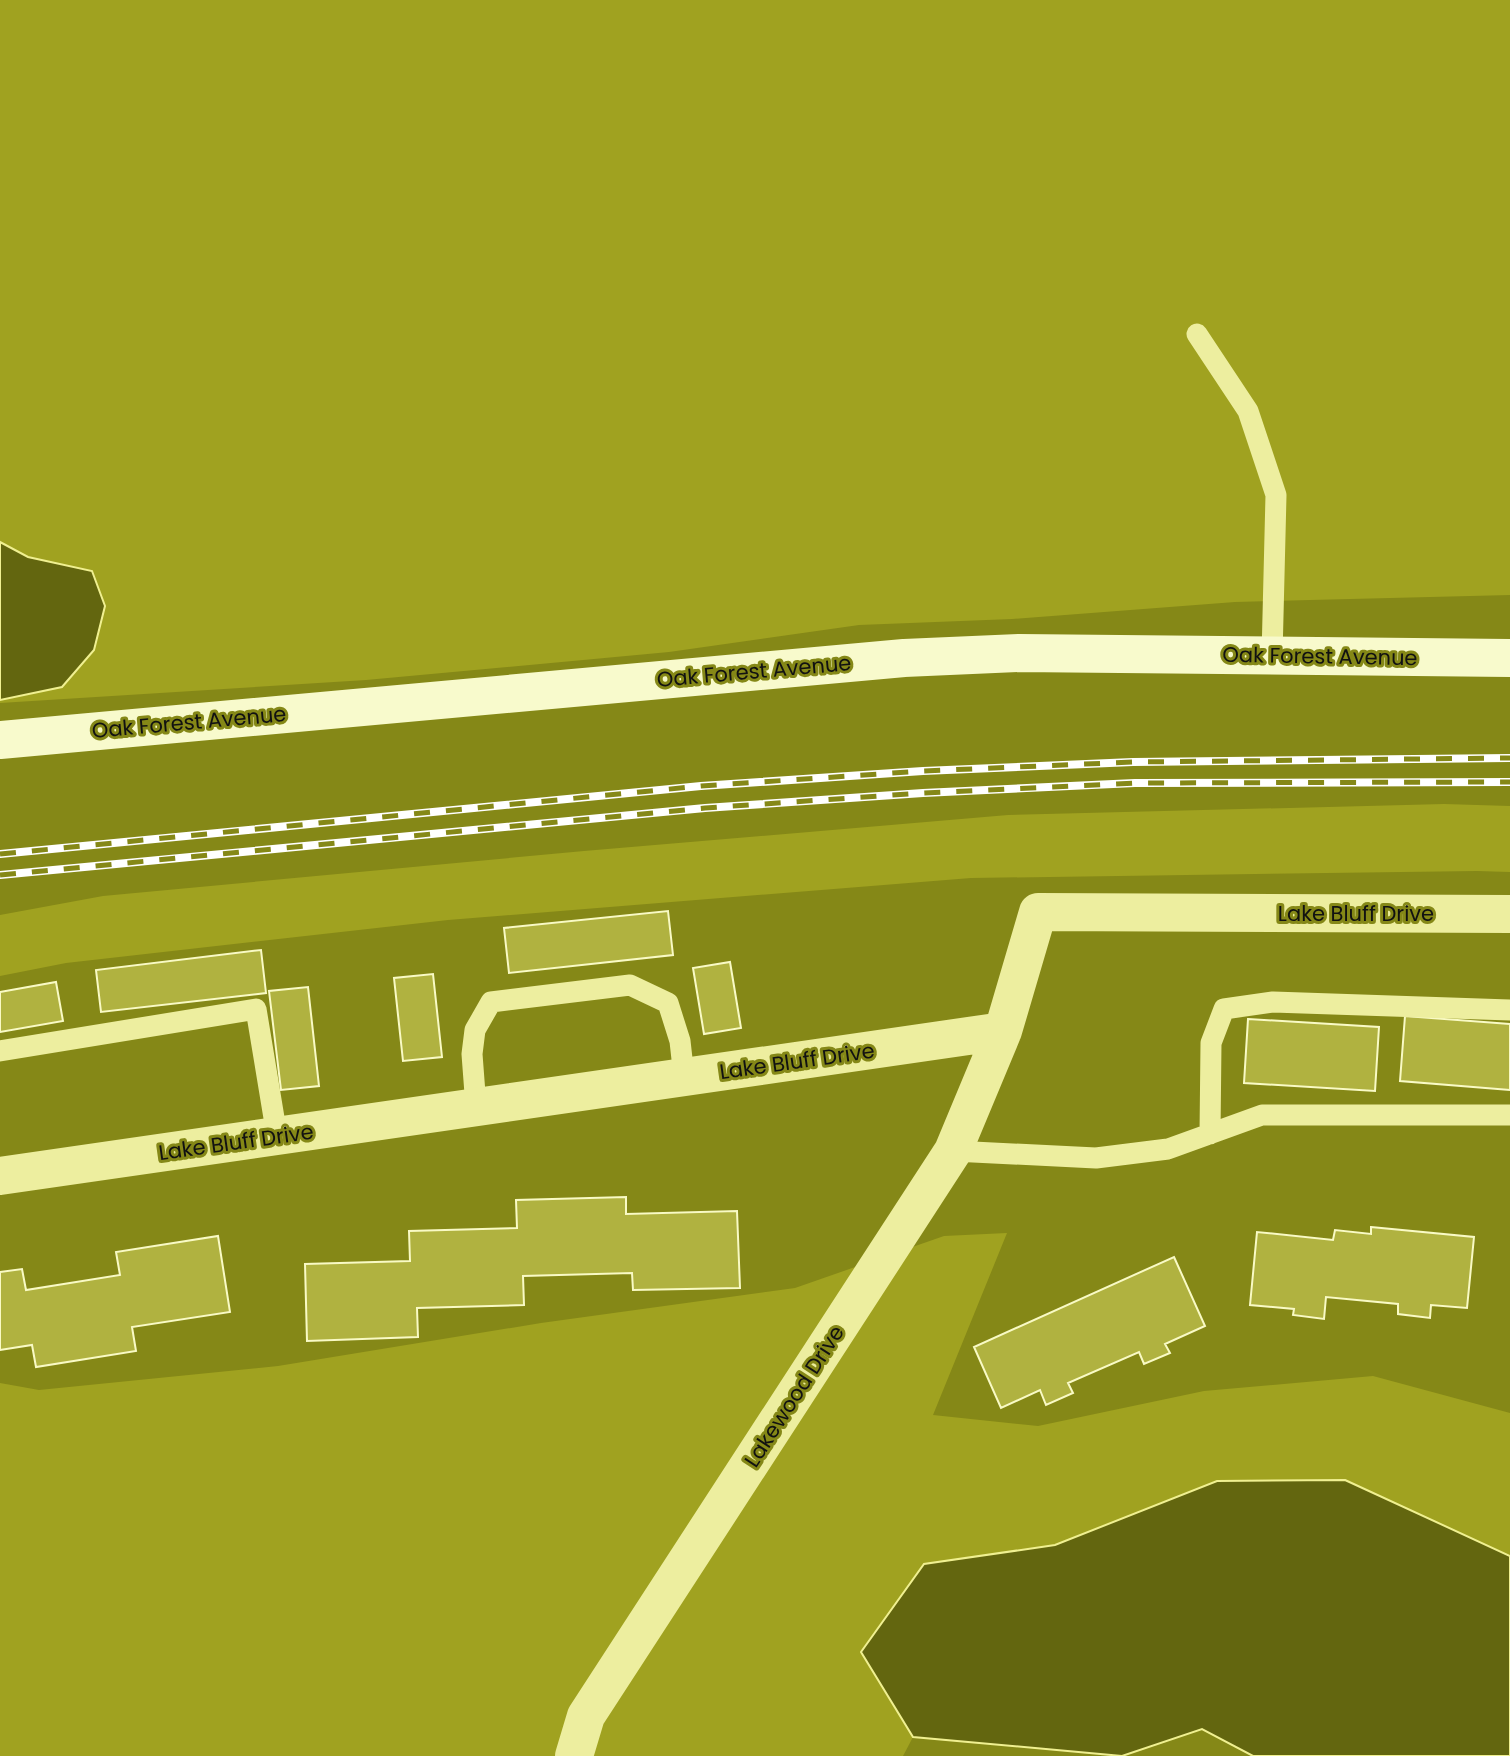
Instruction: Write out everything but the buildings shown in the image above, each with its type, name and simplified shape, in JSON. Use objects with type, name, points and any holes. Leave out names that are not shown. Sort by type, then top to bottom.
[{"type":"street","name":"Oak Forest Avenue","points":[[0,740],[904,658],[1019,653],[1510,658]]},
{"type":"street","name":"Lake Bluff Drive","points":[[0,1176],[1003,1031],[1038,912],[1510,914]]},
{"type":"street","name":"Lakewood Drive","points":[[574,1756],[586,1716],[953,1151],[1003,1031]]},
{"type":"lane","points":[[1197,334],[1248,411],[1276,495],[1272,656]]},
{"type":"lane","points":[[476,1107],[472,1054],[475,1031],[491,1002],[630,985],[668,1003],[680,1041],[684,1077]]},
{"type":"lane","points":[[1210,1134],[1211,1043],[1224,1009],[1273,1002],[1510,1010]]},
{"type":"lane","points":[[0,1051],[256,1009],[277,1136]]},
{"type":"lane","points":[[953,1151],[1096,1158],[1168,1149],[1262,1115],[1510,1115]]},
{"type":"shaded area","points":[[0,0],[1510,0],[1510,595],[1235,602],[1012,619],[859,625],[669,652],[366,680],[0,703]]},
{"type":"shaded area","points":[[0,542],[28,557],[92,571],[105,606],[94,650],[62,687],[0,700]]},
{"type":"shaded area","points":[[1444,804],[1510,806],[1510,872],[971,878],[448,920],[66,963],[0,976],[0,915],[103,896],[1008,815]]},
{"type":"shaded area","points":[[1007,1233],[933,1415],[1038,1426],[1204,1391],[1373,1376],[1510,1413],[1510,1556],[1345,1480],[1218,1481],[1055,1545],[924,1564],[861,1652],[913,1737],[903,1756],[0,1756],[0,1383],[39,1390],[278,1366],[541,1323],[795,1288],[944,1236]]},
{"type":"shaded area","points":[[1345,1480],[1510,1556],[1510,1756],[1253,1756],[1202,1729],[1122,1756],[913,1737],[861,1652],[924,1564],[1055,1545],[1217,1481]]},
{"type":"railway","points":[[0,854],[701,786],[923,771],[1133,762],[1510,758]]},
{"type":"railway","points":[[0,875],[705,808],[923,793],[1135,783],[1510,782]]}]
